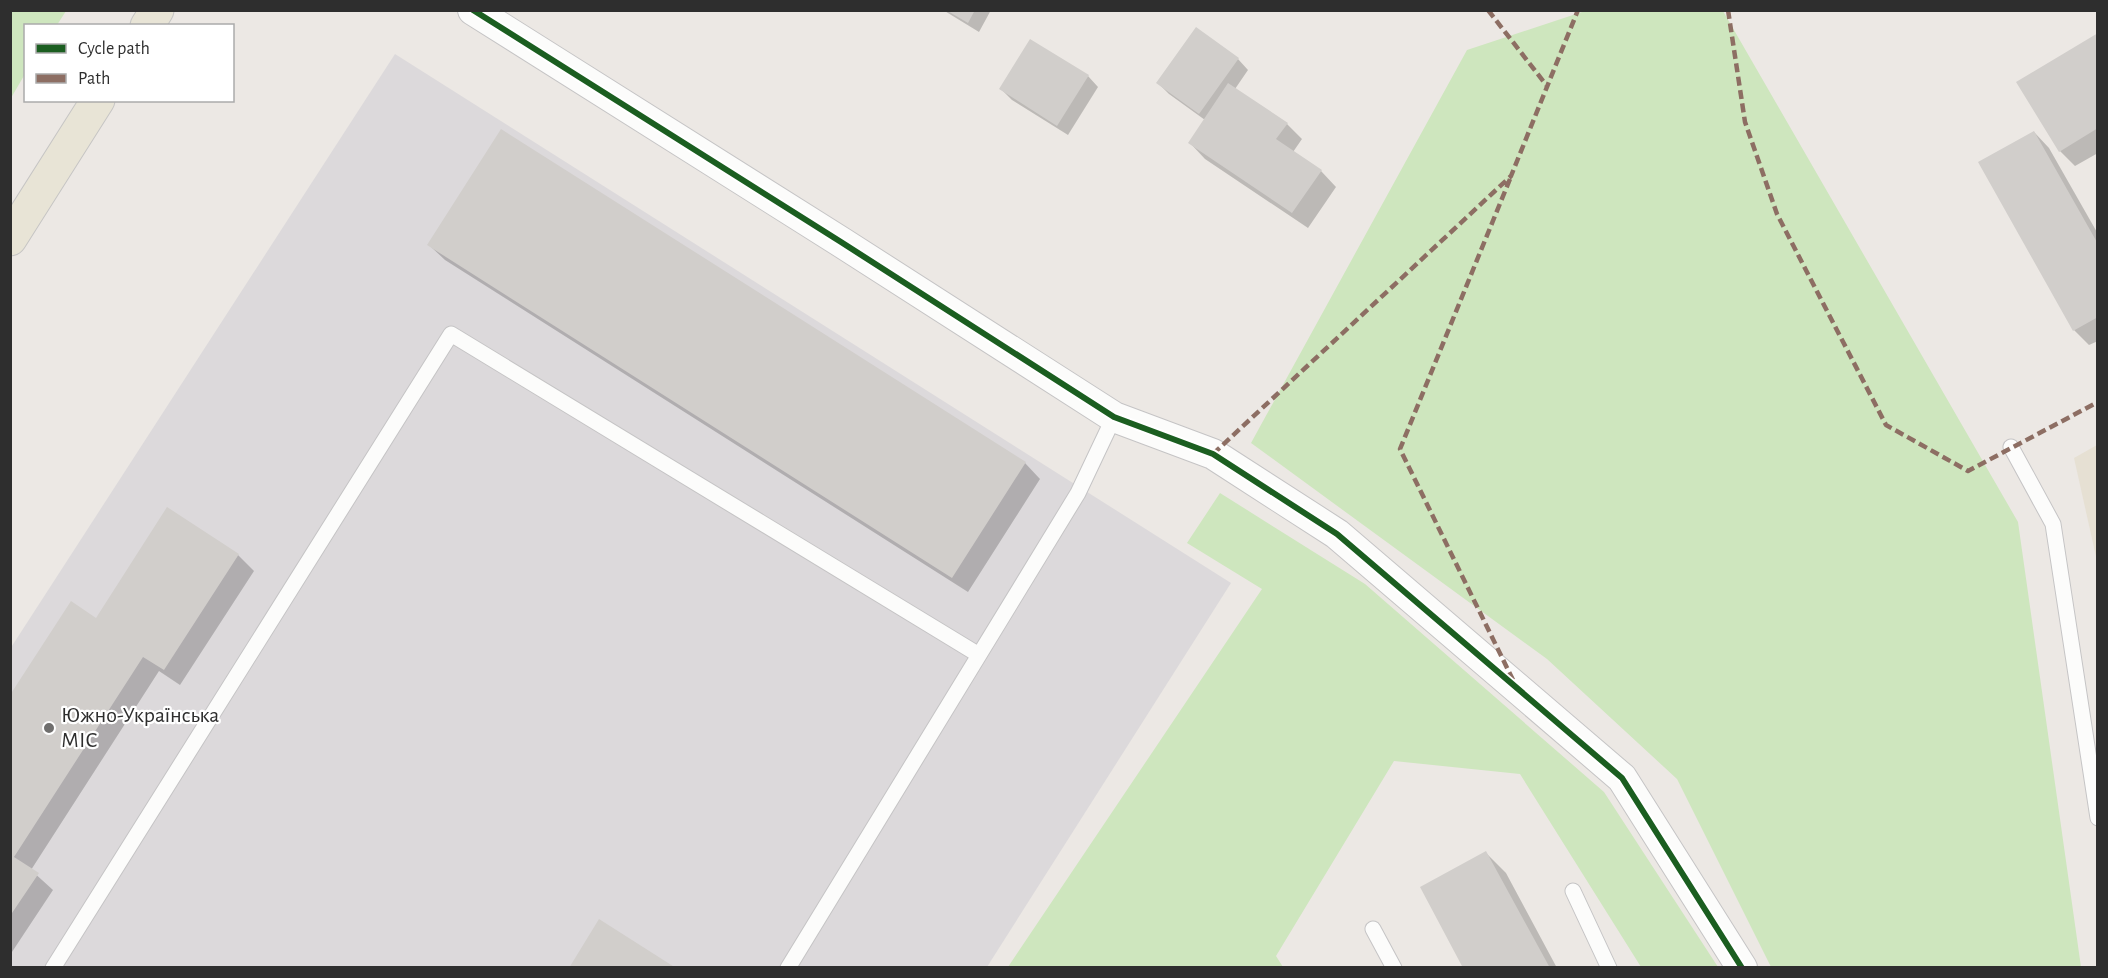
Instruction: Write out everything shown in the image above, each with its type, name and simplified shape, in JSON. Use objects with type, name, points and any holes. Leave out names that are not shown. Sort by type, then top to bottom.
[{"type":"main road","points":[[148,24],[157,10]]},
{"type":"main road","points":[[10,239],[97,102]]},
{"type":"street","points":[[473,10],[1114,417],[1213,454],[1337,534],[1622,778],[1742,968]]},
{"type":"lane","points":[[53,968],[451,334],[979,655]]},
{"type":"lane","points":[[788,968],[1078,493],[1114,417]]},
{"type":"lane","points":[[2010,447],[2053,524],[2097,818]]},
{"type":"lane","points":[[1573,891],[1609,968]]},
{"type":"lane","points":[[1373,928],[1394,968]]},
{"type":"shaded area","points":[[395,54],[1231,583],[987,967],[11,967],[10,649]]},
{"type":"shaded area","points":[[2097,445],[2097,561],[2074,458]]},
{"type":"green space","points":[[11,10],[66,11],[58,24],[24,24],[24,76],[11,98]]},
{"type":"green space","points":[[1585,11],[1723,11],[2018,522],[2081,967],[1771,967],[1677,779],[1547,659],[1251,443],[1467,50]]},
{"type":"green space","points":[[1220,493],[1365,584],[1604,792],[1718,967],[1641,967],[1520,774],[1394,761],[1276,956],[1283,967],[1008,967],[1262,589],[1187,543]]},
{"type":"building","points":[[946,10],[975,10],[968,23]]},
{"type":"building","points":[[1196,27],[1239,58],[1199,114],[1156,83]]},
{"type":"building","points":[[2098,33],[2098,128],[2059,152],[2016,82]]},
{"type":"building","points":[[1030,39],[1089,75],[1057,126],[999,89]]},
{"type":"building","points":[[1228,83],[1288,123],[1276,139],[1322,170],[1292,213],[1188,143]]},
{"type":"building","points":[[501,129],[1026,462],[952,578],[427,245]]},
{"type":"building","points":[[2034,131],[2098,244],[2098,317],[2073,331],[1978,162]]},
{"type":"building","points":[[167,507],[239,554],[164,670],[143,657],[14,857],[39,873],[10,916],[10,695],[71,601],[96,618]]},
{"type":"building","points":[[1486,851],[1550,968],[1463,968],[1420,887]]},
{"type":"building","points":[[599,919],[676,968],[569,968]]},
{"type":"marked path","points":[[1488,10],[1547,86]]},
{"type":"marked path","points":[[1213,454],[1511,176],[1578,10]]},
{"type":"marked path","points":[[1728,10],[1745,122],[1777,214],[1886,425],[1968,471],[2098,402]]},
{"type":"marked path","points":[[1510,179],[1400,449],[1513,680]]},
{"type":"cycle path","points":[[473,10],[1114,417],[1213,454],[1337,534],[1622,778],[1742,968]]},
{"type":"place","name":"Южно-Українська МІС","points":[[49,728]]}]
